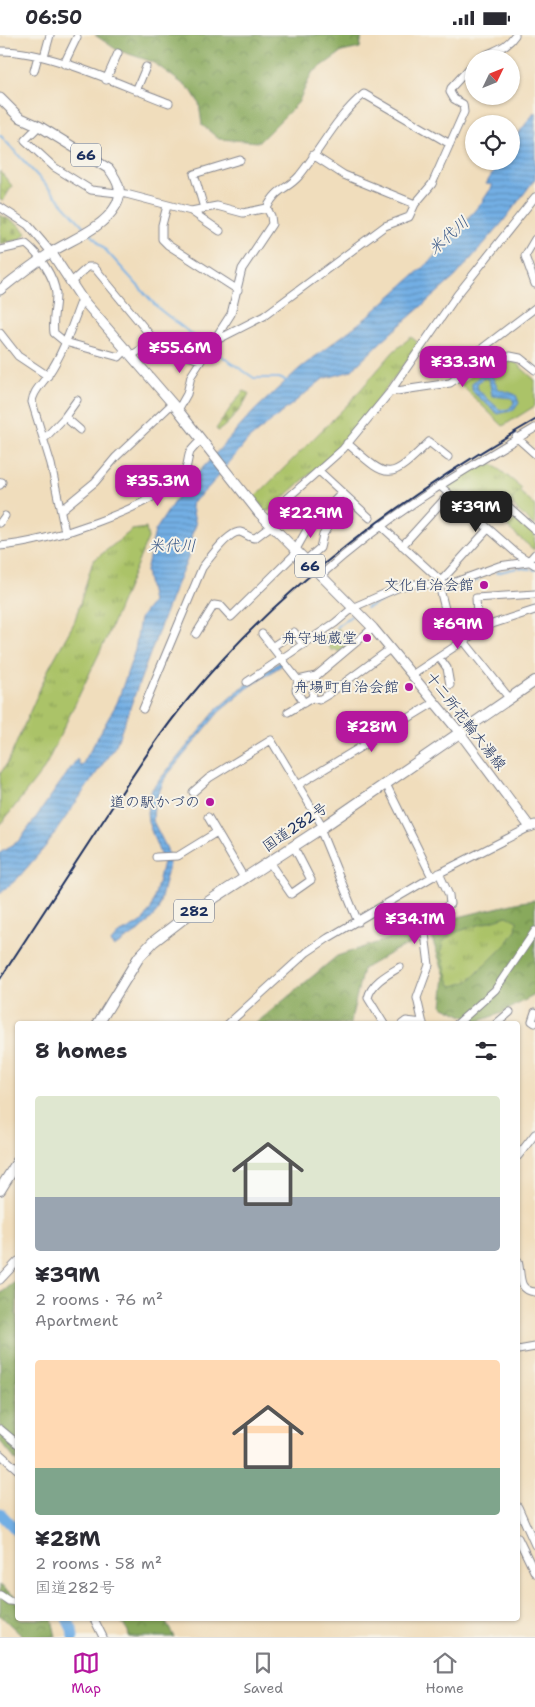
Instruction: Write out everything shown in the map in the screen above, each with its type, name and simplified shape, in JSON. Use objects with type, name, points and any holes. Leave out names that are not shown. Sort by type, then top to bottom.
[{"type":"highway","name":"国道282号","points":[[100,1021],[139,957],[153,943],[188,915],[294,847],[510,699],[534,685]]},
{"type":"highway","points":[[0,1190],[15,1166]]},
{"type":"main road","name":"66","points":[[0,98],[19,117],[39,126],[109,169],[115,177],[120,193]]},
{"type":"main road","points":[[0,289],[51,252],[101,221],[116,207],[120,193]]},
{"type":"main road","name":"十二所花輪大湯線","points":[[51,252],[82,299],[130,352],[259,513],[373,628],[435,702],[533,826]]},
{"type":"street","points":[[34,71],[50,35]]},
{"type":"street","points":[[496,50],[506,46],[516,35]]},
{"type":"street","points":[[64,64],[78,37]]},
{"type":"street","points":[[0,46],[3,51],[21,51],[64,64],[169,103]]},
{"type":"street","points":[[106,80],[118,53]]},
{"type":"street","points":[[136,91],[146,67]]},
{"type":"street","points":[[213,342],[264,316],[385,226],[409,217],[415,204],[432,184],[465,108],[454,99],[450,92],[451,88],[465,73]]},
{"type":"street","points":[[61,510],[95,482],[116,457],[175,407],[187,394],[191,375],[231,314],[242,269],[272,224],[267,208],[272,196],[298,177],[333,126],[364,94],[450,144]]},
{"type":"street","points":[[39,126],[25,140],[54,167],[91,190],[120,193],[190,211],[220,231]]},
{"type":"street","points":[[313,155],[344,175],[415,204]]},
{"type":"street","points":[[204,208],[194,174],[240,160]]},
{"type":"street","points":[[143,709],[207,561],[234,534],[240,532],[254,538],[269,524],[281,504],[319,471],[347,443],[390,392],[457,295],[535,197]]},
{"type":"street","points":[[167,206],[162,225],[162,239],[168,245],[238,290]]},
{"type":"street","points":[[190,211],[217,206],[244,213],[267,208]]},
{"type":"street","points":[[0,207],[28,225],[51,252]]},
{"type":"street","points":[[0,250],[26,245],[39,237]]},
{"type":"street","points":[[535,239],[525,256],[532,264],[535,283]]},
{"type":"street","points":[[26,245],[40,260],[54,283],[56,295],[52,320],[54,333],[65,342],[119,357],[155,341]]},
{"type":"street","points":[[70,283],[88,267],[94,267],[155,341],[178,353],[200,360]]},
{"type":"street","points":[[65,532],[44,439],[32,402],[32,395],[48,376],[65,342],[82,299]]},
{"type":"street","points":[[482,363],[476,353],[535,308]]},
{"type":"street","points":[[1,337],[18,356],[48,376]]},
{"type":"street","points":[[390,392],[450,383],[482,363],[516,356],[535,370]]},
{"type":"street","points":[[44,439],[65,417],[77,400]]},
{"type":"street","points":[[65,417],[80,430]]},
{"type":"street","points":[[320,576],[380,525],[439,485],[516,437],[535,428]]},
{"type":"street","points":[[516,437],[535,454]]},
{"type":"street","points":[[0,546],[19,545],[65,532],[144,503],[161,493],[185,472],[190,453],[200,441]]},
{"type":"street","points":[[347,443],[376,469],[384,472],[393,472],[403,468],[428,442],[448,457]]},
{"type":"street","points":[[319,471],[370,518]]},
{"type":"street","points":[[439,485],[531,564]]},
{"type":"street","points":[[196,634],[214,605],[221,606],[231,617],[296,552],[308,528],[342,493]]},
{"type":"street","points":[[402,546],[449,494]]},
{"type":"street","points":[[509,507],[535,530]]},
{"type":"street","points":[[306,561],[320,548],[323,535],[329,525],[323,513]]},
{"type":"street","points":[[380,525],[440,583],[448,621],[510,699]]},
{"type":"street","points":[[440,583],[488,529]]},
{"type":"street","points":[[531,564],[535,554]]},
{"type":"street","points":[[247,682],[283,662],[354,607],[402,586],[454,583],[499,566],[531,564]]},
{"type":"street","points":[[478,631],[476,598],[535,594]]},
{"type":"street","points":[[412,675],[486,626],[535,610]]},
{"type":"street","points":[[298,680],[316,676],[373,628]]},
{"type":"street","points":[[272,647],[294,632],[303,645]]},
{"type":"street","points":[[262,634],[298,680]]},
{"type":"street","points":[[288,712],[312,699],[318,700],[329,694],[390,649]]},
{"type":"street","points":[[439,657],[446,668],[450,685]]},
{"type":"street","points":[[312,699],[316,676]]},
{"type":"street","points":[[298,680],[296,690],[304,703]]},
{"type":"street","points":[[298,785],[435,702]]},
{"type":"street","points":[[193,792],[209,778],[270,740],[298,785],[321,828],[358,921]]},
{"type":"street","points":[[386,784],[449,895],[450,904],[426,919],[424,926],[429,965],[417,998],[423,1021]]},
{"type":"street","points":[[208,817],[244,878]]},
{"type":"street","points":[[231,1021],[307,952],[436,875],[533,826]]},
{"type":"street","points":[[157,856],[178,856],[217,833]]},
{"type":"street","points":[[269,862],[290,894],[311,880],[294,847]]},
{"type":"street","points":[[461,1021],[495,990],[535,931]]},
{"type":"street","points":[[382,1021],[368,998],[369,991],[383,977],[400,967]]},
{"type":"street","points":[[500,1021],[510,1012]]},
{"type":"street","points":[[535,1012],[532,1021],[535,1023]]},
{"type":"street","points":[[520,1154],[535,1134]]},
{"type":"street","points":[[2,1275],[15,1264]]},
{"type":"street","points":[[520,1274],[522,1287],[526,1291],[535,1292]]},
{"type":"street","points":[[520,1350],[535,1347]]},
{"type":"street","points":[[0,1429],[15,1442]]},
{"type":"street","points":[[0,1454],[15,1467]]},
{"type":"street","points":[[520,1511],[535,1545]]},
{"type":"street","points":[[520,1542],[535,1573]]},
{"type":"street","points":[[0,1595],[15,1602]]},
{"type":"street","points":[[95,1621],[103,1637]]},
{"type":"green space","points":[[95,35],[362,35],[360,48],[342,52],[312,73],[298,103],[259,142],[219,139],[202,125],[199,103],[191,90],[153,62],[117,50]]},
{"type":"green space","points":[[0,171],[12,186],[3,201],[0,200]]},
{"type":"green space","points":[[0,215],[18,224],[26,233],[21,239],[0,244]]},
{"type":"green space","points":[[411,337],[420,344],[354,430],[332,454],[269,511],[264,511],[254,498],[349,403],[394,351]]},
{"type":"green space","points":[[515,362],[535,380],[535,406],[503,426],[461,385],[485,367]]},
{"type":"green space","points":[[244,391],[249,393],[244,403],[232,419],[218,431],[216,429],[234,402]]},
{"type":"green space","points":[[484,460],[490,462],[522,488],[489,526],[442,486]]},
{"type":"green space","points":[[519,491],[535,506],[535,526],[510,501]]},
{"type":"green space","points":[[517,517],[535,533],[534,550],[507,527]]},
{"type":"green space","points":[[146,528],[148,538],[106,639],[44,769],[0,825],[0,774],[8,762],[49,668],[74,623],[93,561],[132,530]]},
{"type":"green space","points":[[338,628],[350,644],[339,652],[335,649],[332,651],[322,638]]},
{"type":"green space","points":[[535,900],[535,995],[502,1013],[474,1021],[442,1006],[445,976],[431,936],[396,950],[363,969],[351,1021],[259,1021],[337,956],[442,921]]},
{"type":"green space","points":[[507,916],[517,921],[516,930],[508,942],[469,981],[454,986],[450,984],[441,952],[443,942],[453,933]]},
{"type":"green space","points":[[15,1282],[15,1460],[0,1441],[0,1294]]},
{"type":"green space","points":[[0,1585],[15,1596],[15,1621],[52,1621],[56,1637],[23,1637],[0,1615]]},
{"type":"green space","points":[[120,1621],[165,1621],[174,1637],[129,1637],[128,1631]]},
{"type":"water","name":"米代川","points":[[535,112],[535,179],[502,223],[455,277],[383,340],[351,371],[323,379],[248,440],[209,487],[191,504],[196,525],[191,536],[194,544],[172,595],[116,745],[45,847],[18,878],[0,894],[0,853],[20,840],[77,759],[81,767],[117,703],[135,650],[140,618],[152,602],[146,571],[155,531],[179,494],[255,410],[300,368],[366,318],[430,261],[482,202],[493,185],[486,184],[495,170],[520,170],[520,131]]},
{"type":"water","points":[[483,373],[492,375],[497,386],[501,390],[516,395],[519,403],[514,410],[498,414],[475,394],[472,390],[472,383]],"holes":[[[483,378],[489,379],[492,396],[512,398],[514,403],[509,409],[499,409],[478,390],[477,384]]]},
{"type":"water","points":[[280,662],[282,665],[248,688],[219,712],[165,778],[154,805],[153,821],[167,849],[169,864],[158,911],[142,929],[114,947],[110,943],[117,935],[140,923],[146,917],[151,909],[158,883],[163,862],[148,822],[147,812],[152,789],[217,709],[240,689]]},
{"type":"waterway","points":[[0,135],[86,229]]},
{"type":"waterway","points":[[91,234],[159,309],[207,346]]},
{"type":"waterway","points":[[211,349],[254,378],[279,378],[289,382]]},
{"type":"waterway","points":[[496,573],[517,568]]},
{"type":"waterway","points":[[520,568],[530,569]]},
{"type":"waterway","points":[[469,583],[478,580]]},
{"type":"waterway","points":[[459,588],[466,585]]},
{"type":"waterway","points":[[406,591],[426,589]]},
{"type":"waterway","points":[[443,591],[455,589]]},
{"type":"waterway","points":[[429,590],[438,591]]},
{"type":"waterway","points":[[366,608],[402,592]]},
{"type":"waterway","points":[[336,627],[351,616]]},
{"type":"waterway","points":[[0,1513],[15,1529]]},
{"type":"waterway","points":[[68,1621],[73,1637]]},
{"type":"railway","points":[[0,979],[154,745],[189,698],[226,656],[265,616],[350,543],[440,478],[535,420]]},
{"type":"place","name":"文化自治会館","points":[[484,585]]},
{"type":"place","name":"舟守地蔵堂","points":[[367,638]]},
{"type":"place","name":"舟場町自治会館","points":[[409,687]]},
{"type":"place","name":"道の駅かづの","points":[[210,802]]}]
